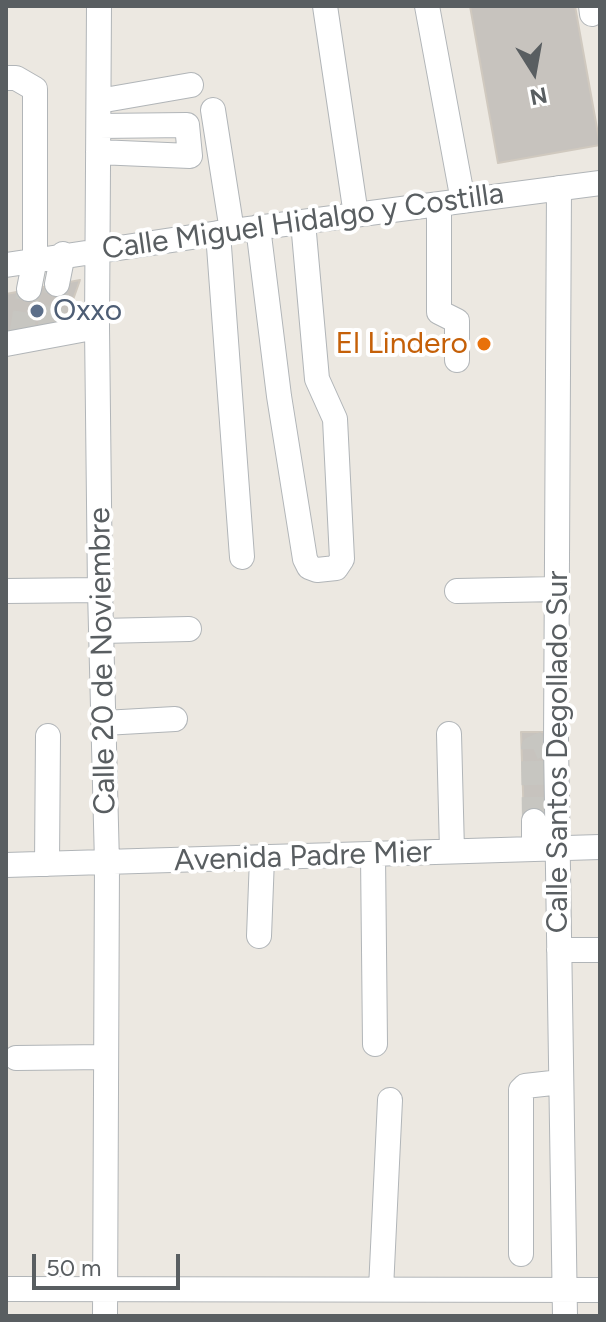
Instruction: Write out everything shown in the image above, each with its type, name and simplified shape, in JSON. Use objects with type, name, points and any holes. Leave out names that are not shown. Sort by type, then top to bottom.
[{"type":"street","name":"Calle 20 de Noviembre","points":[[99,6],[97,327],[107,863],[105,1316]]},
{"type":"street","points":[[325,6],[356,215]]},
{"type":"street","points":[[427,6],[463,201]]},
{"type":"street","points":[[6,78],[16,78],[35,89],[35,259],[29,289]]},
{"type":"street","points":[[99,114],[191,85]]},
{"type":"street","points":[[213,110],[225,232],[242,557]]},
{"type":"street","points":[[98,152],[190,156],[187,125],[99,114]]},
{"type":"street","name":"Calle Miguel Hidalgo y Costilla","points":[[6,265],[98,249],[600,183]]},
{"type":"street","name":"Calle Santos Degollado Sur","points":[[559,188],[557,589],[545,847],[559,950],[565,1316]]},
{"type":"street","points":[[439,204],[439,312],[457,321],[457,360]]},
{"type":"street","points":[[258,227],[279,396],[305,559],[309,567],[317,570],[336,568],[342,559],[335,419],[317,379],[303,222]]},
{"type":"street","points":[[57,284],[63,254]]},
{"type":"street","points":[[16,340],[97,327]]},
{"type":"street","points":[[457,591],[557,589]]},
{"type":"street","points":[[6,591],[100,590]]},
{"type":"street","points":[[101,631],[189,629]]},
{"type":"street","points":[[104,723],[175,719]]},
{"type":"street","points":[[449,734],[452,851]]},
{"type":"street","points":[[47,864],[48,736]]},
{"type":"street","points":[[534,821],[545,847]]},
{"type":"street","name":"Avenida Padre Mier","points":[[6,865],[600,847]]},
{"type":"street","points":[[373,855],[375,1044]]},
{"type":"street","points":[[259,936],[262,858]]},
{"type":"street","points":[[559,950],[600,950]]},
{"type":"street","points":[[16,1058],[106,1057]]},
{"type":"street","points":[[521,1254],[521,1090],[525,1086],[561,1082]]},
{"type":"street","points":[[381,1289],[390,1100]]},
{"type":"street","points":[[521,1183],[562,1181]]},
{"type":"street","points":[[6,1289],[600,1290]]},
{"type":"building","points":[[470,6],[575,6],[600,145],[498,163]]},
{"type":"building","name":"Oxxo","points":[[80,280],[63,328],[6,338],[6,294]]},
{"type":"building","points":[[521,732],[544,732],[546,821],[524,821]]},
{"type":"tunnel","points":[[49,330],[57,284]]},
{"type":"tunnel","points":[[21,336],[29,289]]},
{"type":"tunnel","points":[[534,821],[533,748],[545,743]]},
{"type":"place","name":"Oxxo","points":[[37,311]]},
{"type":"place","name":"El Lindero","points":[[484,344]]}]
